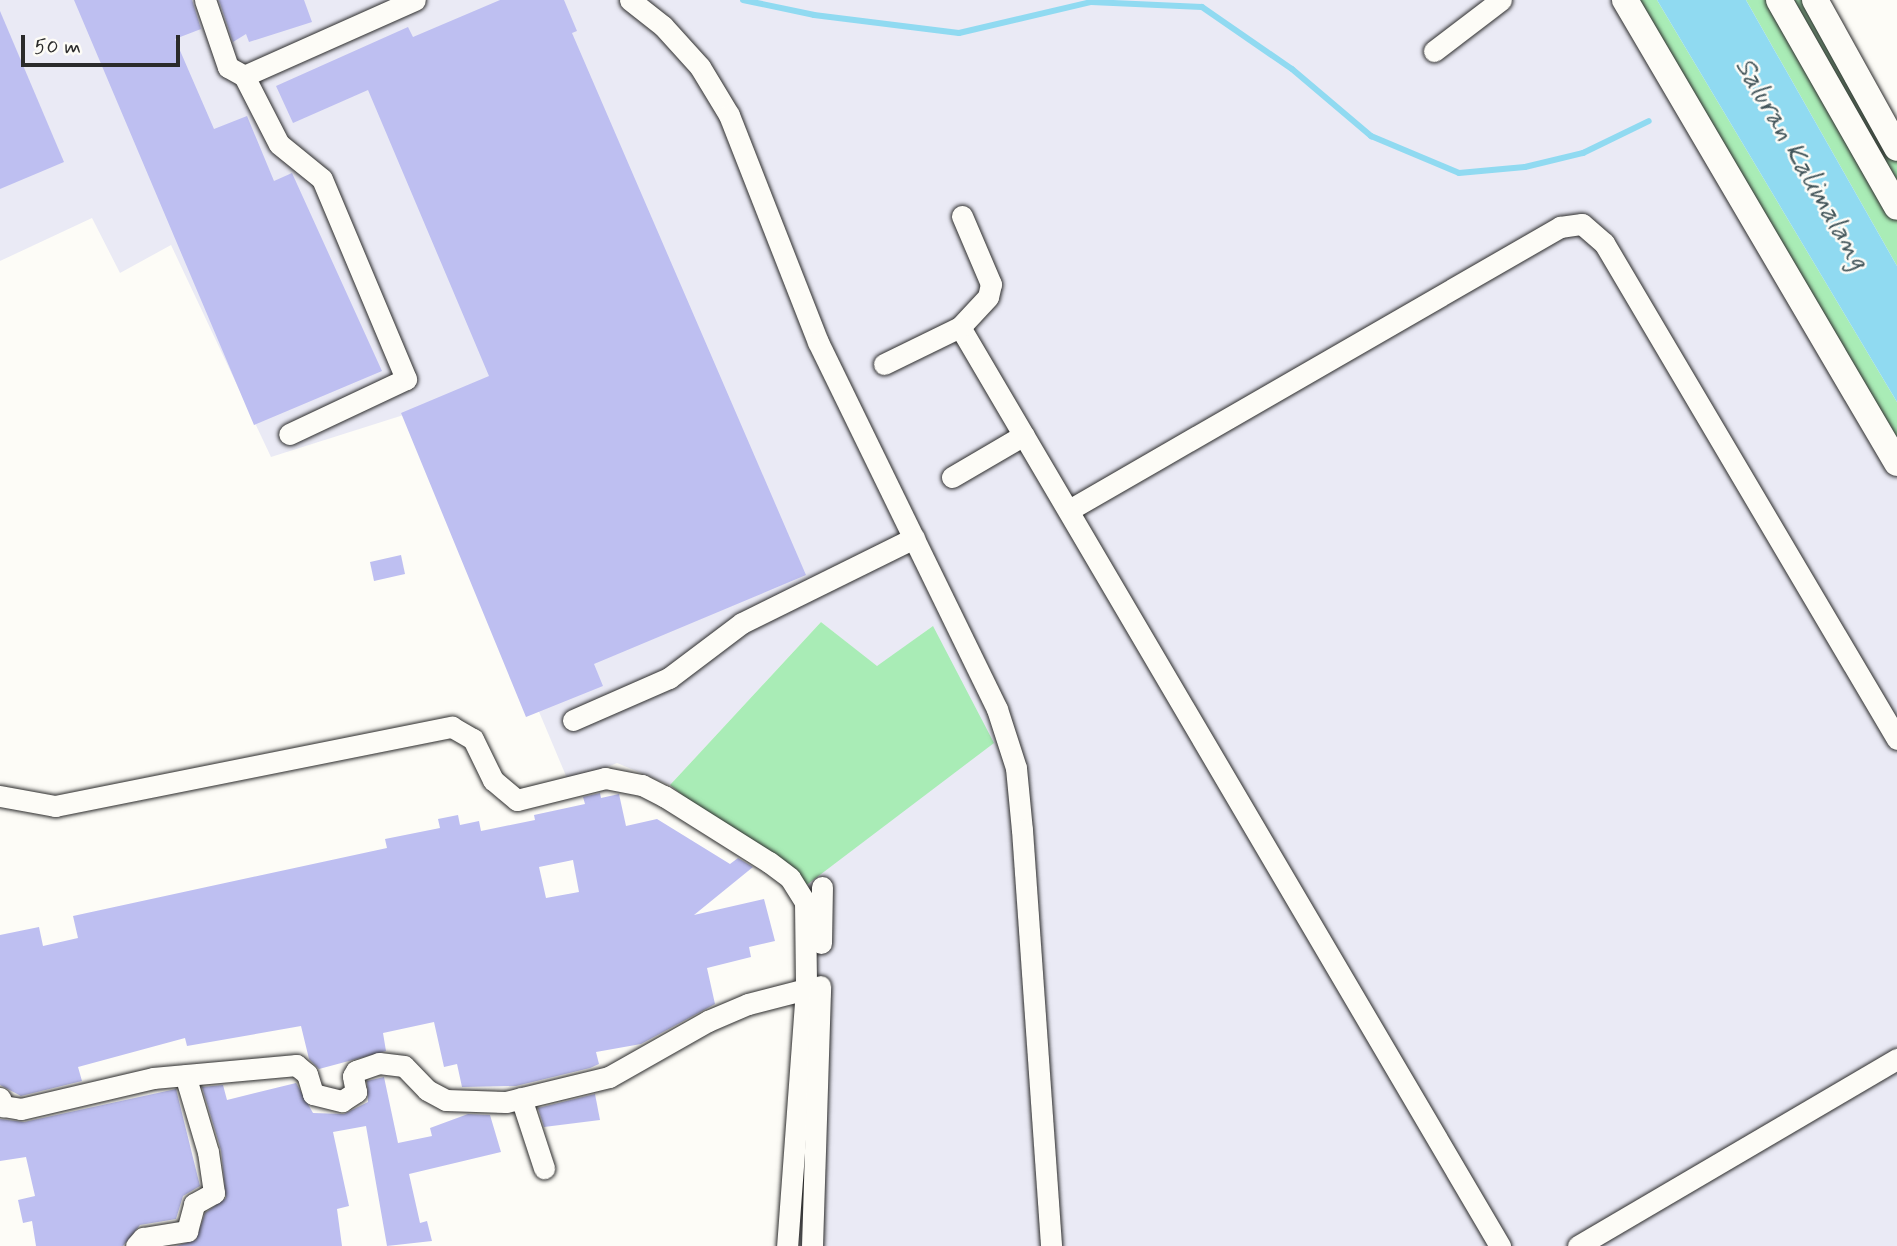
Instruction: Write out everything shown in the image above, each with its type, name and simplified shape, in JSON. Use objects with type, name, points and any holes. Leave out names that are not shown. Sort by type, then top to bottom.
[{"type":"main road","points":[[1625,0],[1897,463]]},
{"type":"main road","points":[[1779,0],[1897,207]]},
{"type":"main road","points":[[1815,0],[1897,148]]},
{"type":"main road","points":[[1837,102],[1863,89]]},
{"type":"street","points":[[205,0],[228,67],[244,76],[279,144],[322,179],[406,379],[289,434]]},
{"type":"street","points":[[244,76],[415,0]]},
{"type":"street","points":[[630,0],[663,26],[699,67],[729,115],[817,342],[997,709],[1016,768],[1051,1246]]},
{"type":"street","points":[[1434,51],[1501,0]]},
{"type":"street","points":[[884,364],[960,327],[988,297],[991,284],[962,216]]},
{"type":"street","points":[[1069,510],[1560,227],[1582,224],[1604,243],[1897,739]]},
{"type":"street","points":[[960,327],[1500,1246]]},
{"type":"street","points":[[952,477],[1024,435]]},
{"type":"street","points":[[573,720],[669,678],[742,623],[914,538]]},
{"type":"street","points":[[0,796],[55,806],[452,727],[473,739],[493,780],[517,800],[588,780],[621,779],[664,796],[769,862],[790,878],[805,901],[806,989],[787,1246]]},
{"type":"street","points":[[812,1246],[822,887]]},
{"type":"street","points":[[0,1098],[3,1106],[21,1109],[153,1078],[296,1065],[307,1074],[313,1094],[342,1101],[356,1092],[352,1076],[356,1071],[379,1063],[397,1064],[446,1100],[474,1104],[521,1098],[609,1077],[708,1021],[748,1004],[806,989]]},
{"type":"street","points":[[1578,1246],[1897,1059]]},
{"type":"street","points":[[136,1246],[143,1238],[191,1228],[194,1204],[214,1194],[208,1152],[186,1075]]},
{"type":"street","points":[[521,1098],[544,1168]]},
{"type":"shaded area","points":[[0,0],[1618,0],[1897,474],[1897,1246],[790,1246],[800,890],[933,626],[877,667],[821,622],[670,785],[617,763],[569,783],[413,412],[271,457],[171,245],[120,273],[92,218],[0,261]]},
{"type":"green space","points":[[1624,0],[1657,0],[1897,402],[1897,463]]},
{"type":"green space","points":[[1746,0],[1815,0],[1897,148],[1897,266]]},
{"type":"green space","points":[[821,622],[877,666],[933,626],[994,743],[800,890],[670,785]]},
{"type":"water","name":"Saluran Kalimalang","points":[[1657,0],[1746,0],[1897,266],[1897,402]]},
{"type":"building","points":[[74,0],[192,0],[201,29],[175,39],[214,129],[247,116],[274,181],[292,173],[382,371],[254,425]]},
{"type":"building","points":[[219,0],[304,0],[312,22],[249,42],[246,34],[233,42]]},
{"type":"building","points":[[500,0],[564,0],[577,31],[572,33],[806,575],[594,664],[603,686],[526,717],[401,413],[489,376],[368,90],[293,123],[276,86],[408,27],[413,37]]},
{"type":"building","points":[[0,11],[64,162],[0,189]]},
{"type":"building","points":[[401,555],[405,574],[374,581],[370,562]]},
{"type":"building","points":[[600,793],[601,798],[619,794],[626,826],[657,819],[730,864],[738,858],[753,867],[694,915],[764,899],[775,941],[749,947],[751,957],[707,968],[715,1004],[641,1044],[596,1052],[599,1064],[590,1068],[516,1086],[462,1087],[457,1064],[444,1067],[434,1022],[383,1033],[386,1051],[319,1069],[309,1059],[301,1026],[187,1046],[185,1038],[78,1067],[82,1081],[21,1096],[0,1085],[0,935],[39,927],[43,946],[78,938],[73,916],[387,848],[385,839],[440,828],[438,819],[458,815],[460,825],[479,821],[481,831],[535,820],[534,815],[585,804],[583,797]],"holes":[[[573,860],[579,892],[546,898],[539,867]]]},
{"type":"building","points":[[384,1077],[398,1143],[432,1136],[430,1128],[468,1114],[490,1115],[501,1152],[409,1174],[420,1223],[427,1221],[432,1241],[387,1246],[366,1126],[333,1132],[349,1206],[337,1209],[342,1246],[176,1246],[196,1240],[205,1213],[226,1198],[221,1150],[202,1087],[223,1085],[227,1100],[296,1083],[313,1113],[344,1114],[368,1102],[367,1081]]},
{"type":"building","points":[[176,1089],[200,1186],[183,1196],[176,1219],[140,1225],[123,1246],[36,1246],[32,1221],[23,1223],[18,1200],[35,1196],[26,1157],[0,1161],[0,1119],[24,1122]]},
{"type":"building","points":[[595,1094],[600,1120],[544,1127],[538,1108]]},
{"type":"waterway","points":[[743,0],[814,15],[959,33],[1091,2],[1202,7],[1292,69],[1371,136],[1459,173],[1525,167],[1583,153],[1649,121]]}]
